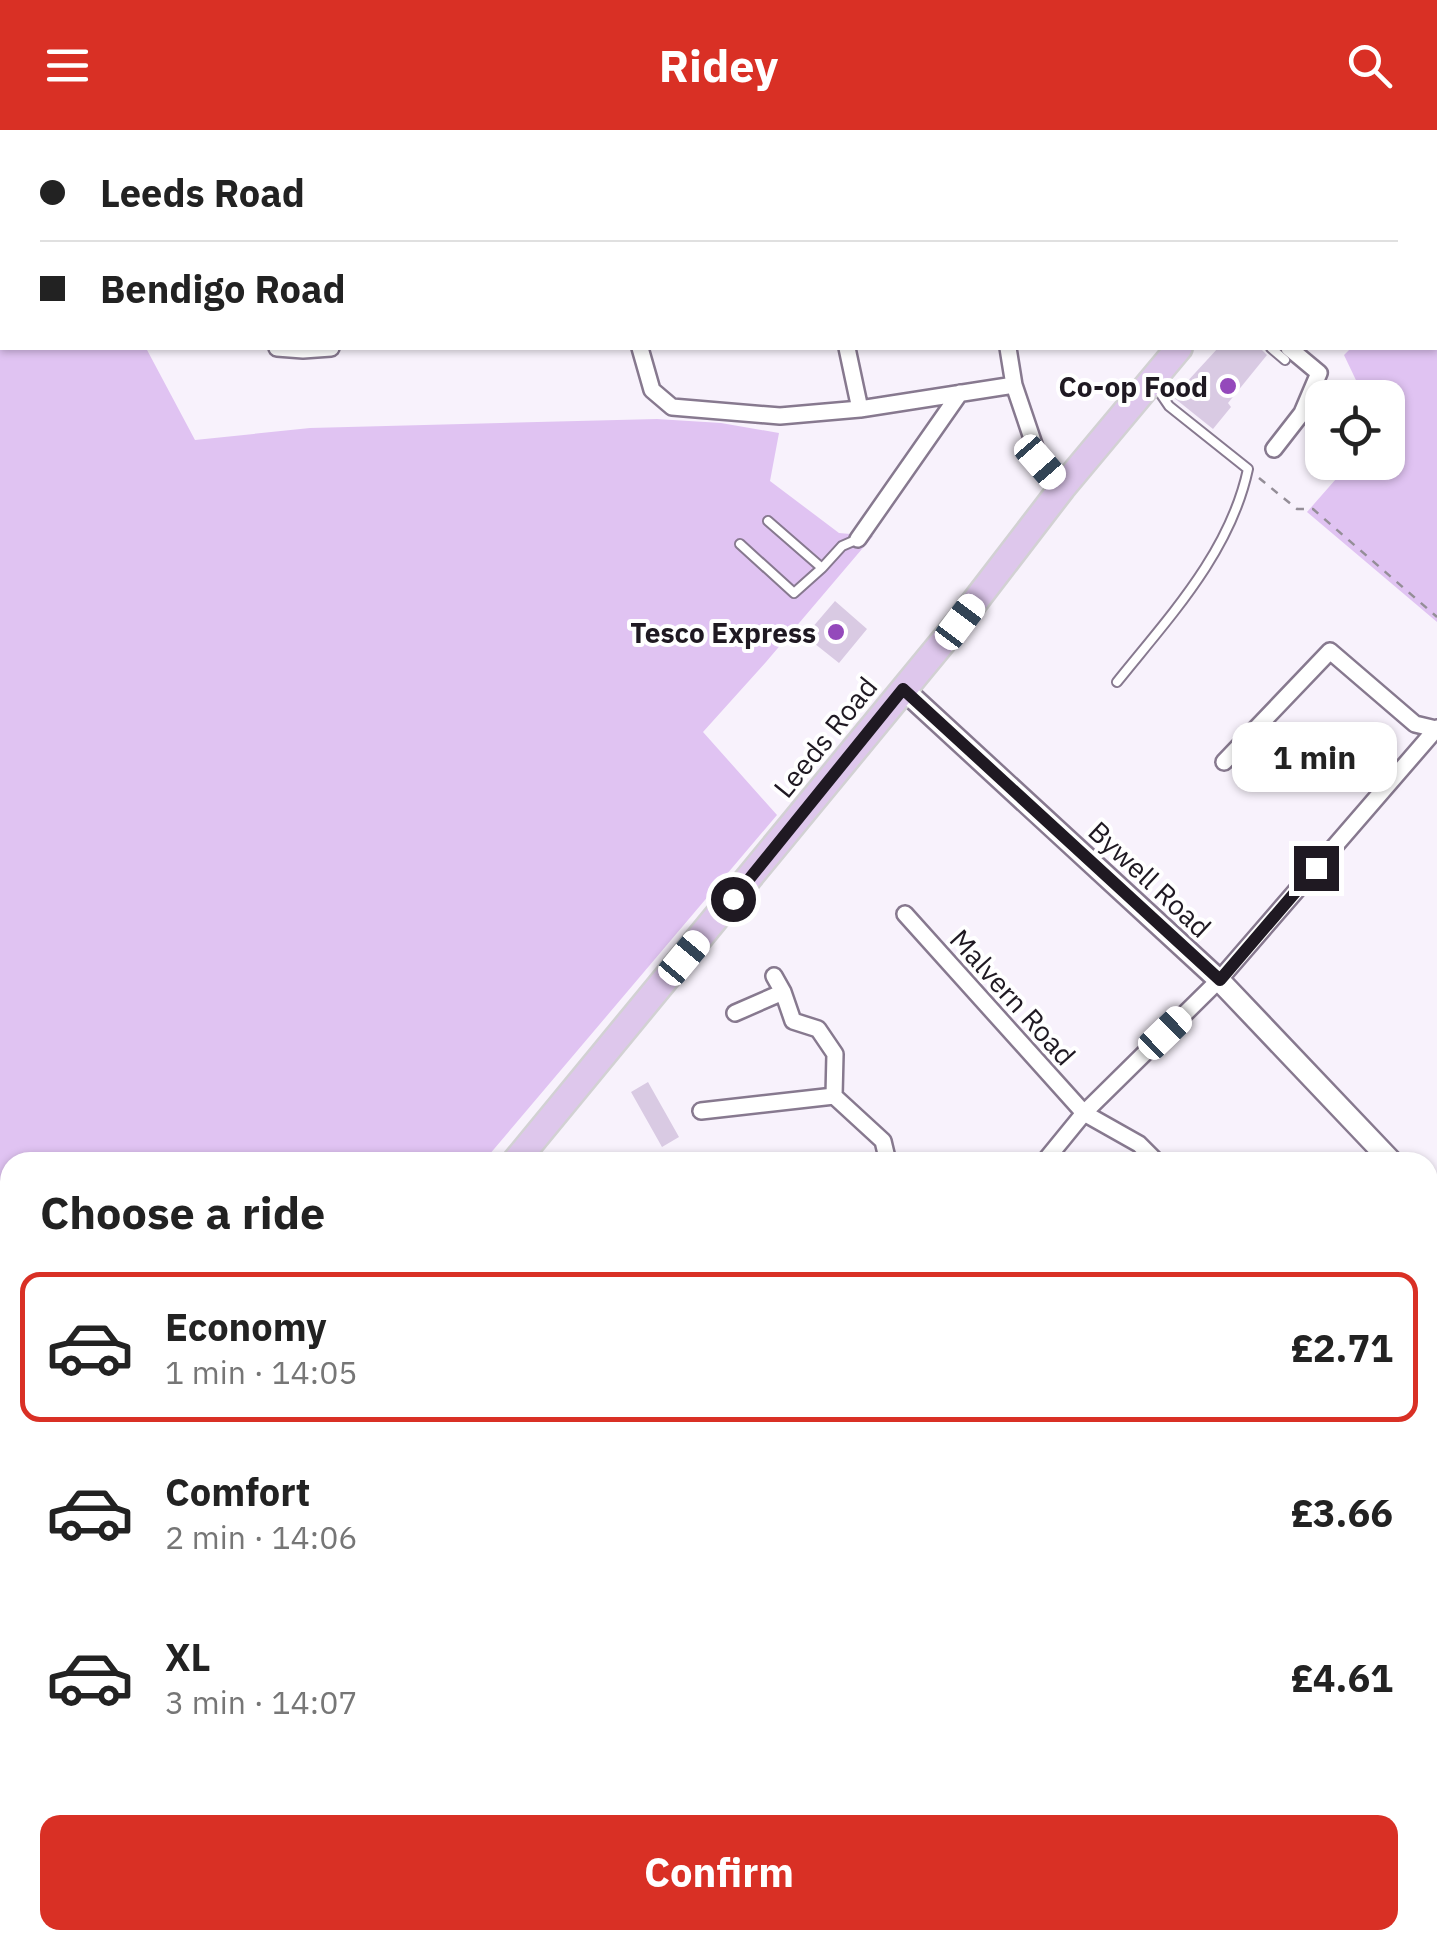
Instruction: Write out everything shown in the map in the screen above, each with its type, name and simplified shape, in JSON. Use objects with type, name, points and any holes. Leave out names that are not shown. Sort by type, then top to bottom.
[{"type":"main road","name":"Leeds Road","points":[[524,1152],[960,622],[1062,488],[1177,350]]},
{"type":"street","points":[[641,350],[652,390],[672,407],[780,416],[1014,384]]},
{"type":"street","points":[[847,350],[860,408]]},
{"type":"street","points":[[1008,350],[1014,384],[1040,462],[1062,488]]},
{"type":"street","points":[[1274,449],[1302,414],[1319,373],[1287,354]]},
{"type":"street","points":[[858,540],[960,393]]},
{"type":"street","points":[[1052,1152],[1084,1113],[1220,980],[1436,729],[1414,724],[1330,650],[1224,762]]},
{"type":"street","name":"Bywell Road","points":[[903,689],[1220,980],[1383,1152]]},
{"type":"street","name":"Malvern Road","points":[[905,914],[1084,1113],[1147,1152]]},
{"type":"street","points":[[774,976],[793,1021],[818,1029],[835,1054],[834,1096],[882,1141],[885,1152]]},
{"type":"street","points":[[735,1013],[783,992]]},
{"type":"street","points":[[701,1111],[834,1096]]},
{"type":"lane","points":[[1117,682],[1205,571],[1237,509],[1248,469],[1170,406],[1152,380]]},
{"type":"lane","points":[[768,521],[822,568]]},
{"type":"lane","points":[[740,544],[794,593],[842,546],[858,540]]},
{"type":"path","points":[[1248,469],[1298,509],[1313,509],[1437,617]]},
{"type":"shaded area","points":[[0,350],[147,350],[195,440],[310,428],[657,419],[721,423],[779,433],[770,481],[839,533],[873,536],[703,732],[777,815],[491,1152],[0,1152]]},
{"type":"shaded area","points":[[1349,350],[1437,350],[1437,622],[1307,512],[1335,480],[1405,480],[1405,380],[1356,380],[1344,355]]},
{"type":"building","points":[[1216,350],[1262,350],[1267,355],[1228,403],[1231,407],[1213,429],[1173,397]]},
{"type":"building","name":"Tesco Express","points":[[835,601],[867,629],[839,663],[805,636]]},
{"type":"building","points":[[648,1082],[679,1137],[662,1147],[631,1092]]},
{"type":"place","name":"Co-op Food","points":[[1228,386]]},
{"type":"place","name":"Tesco Express","points":[[836,632]]},
{"type":"route","points":[[733,899],[903,689],[1220,980],[1316,868]]}]
